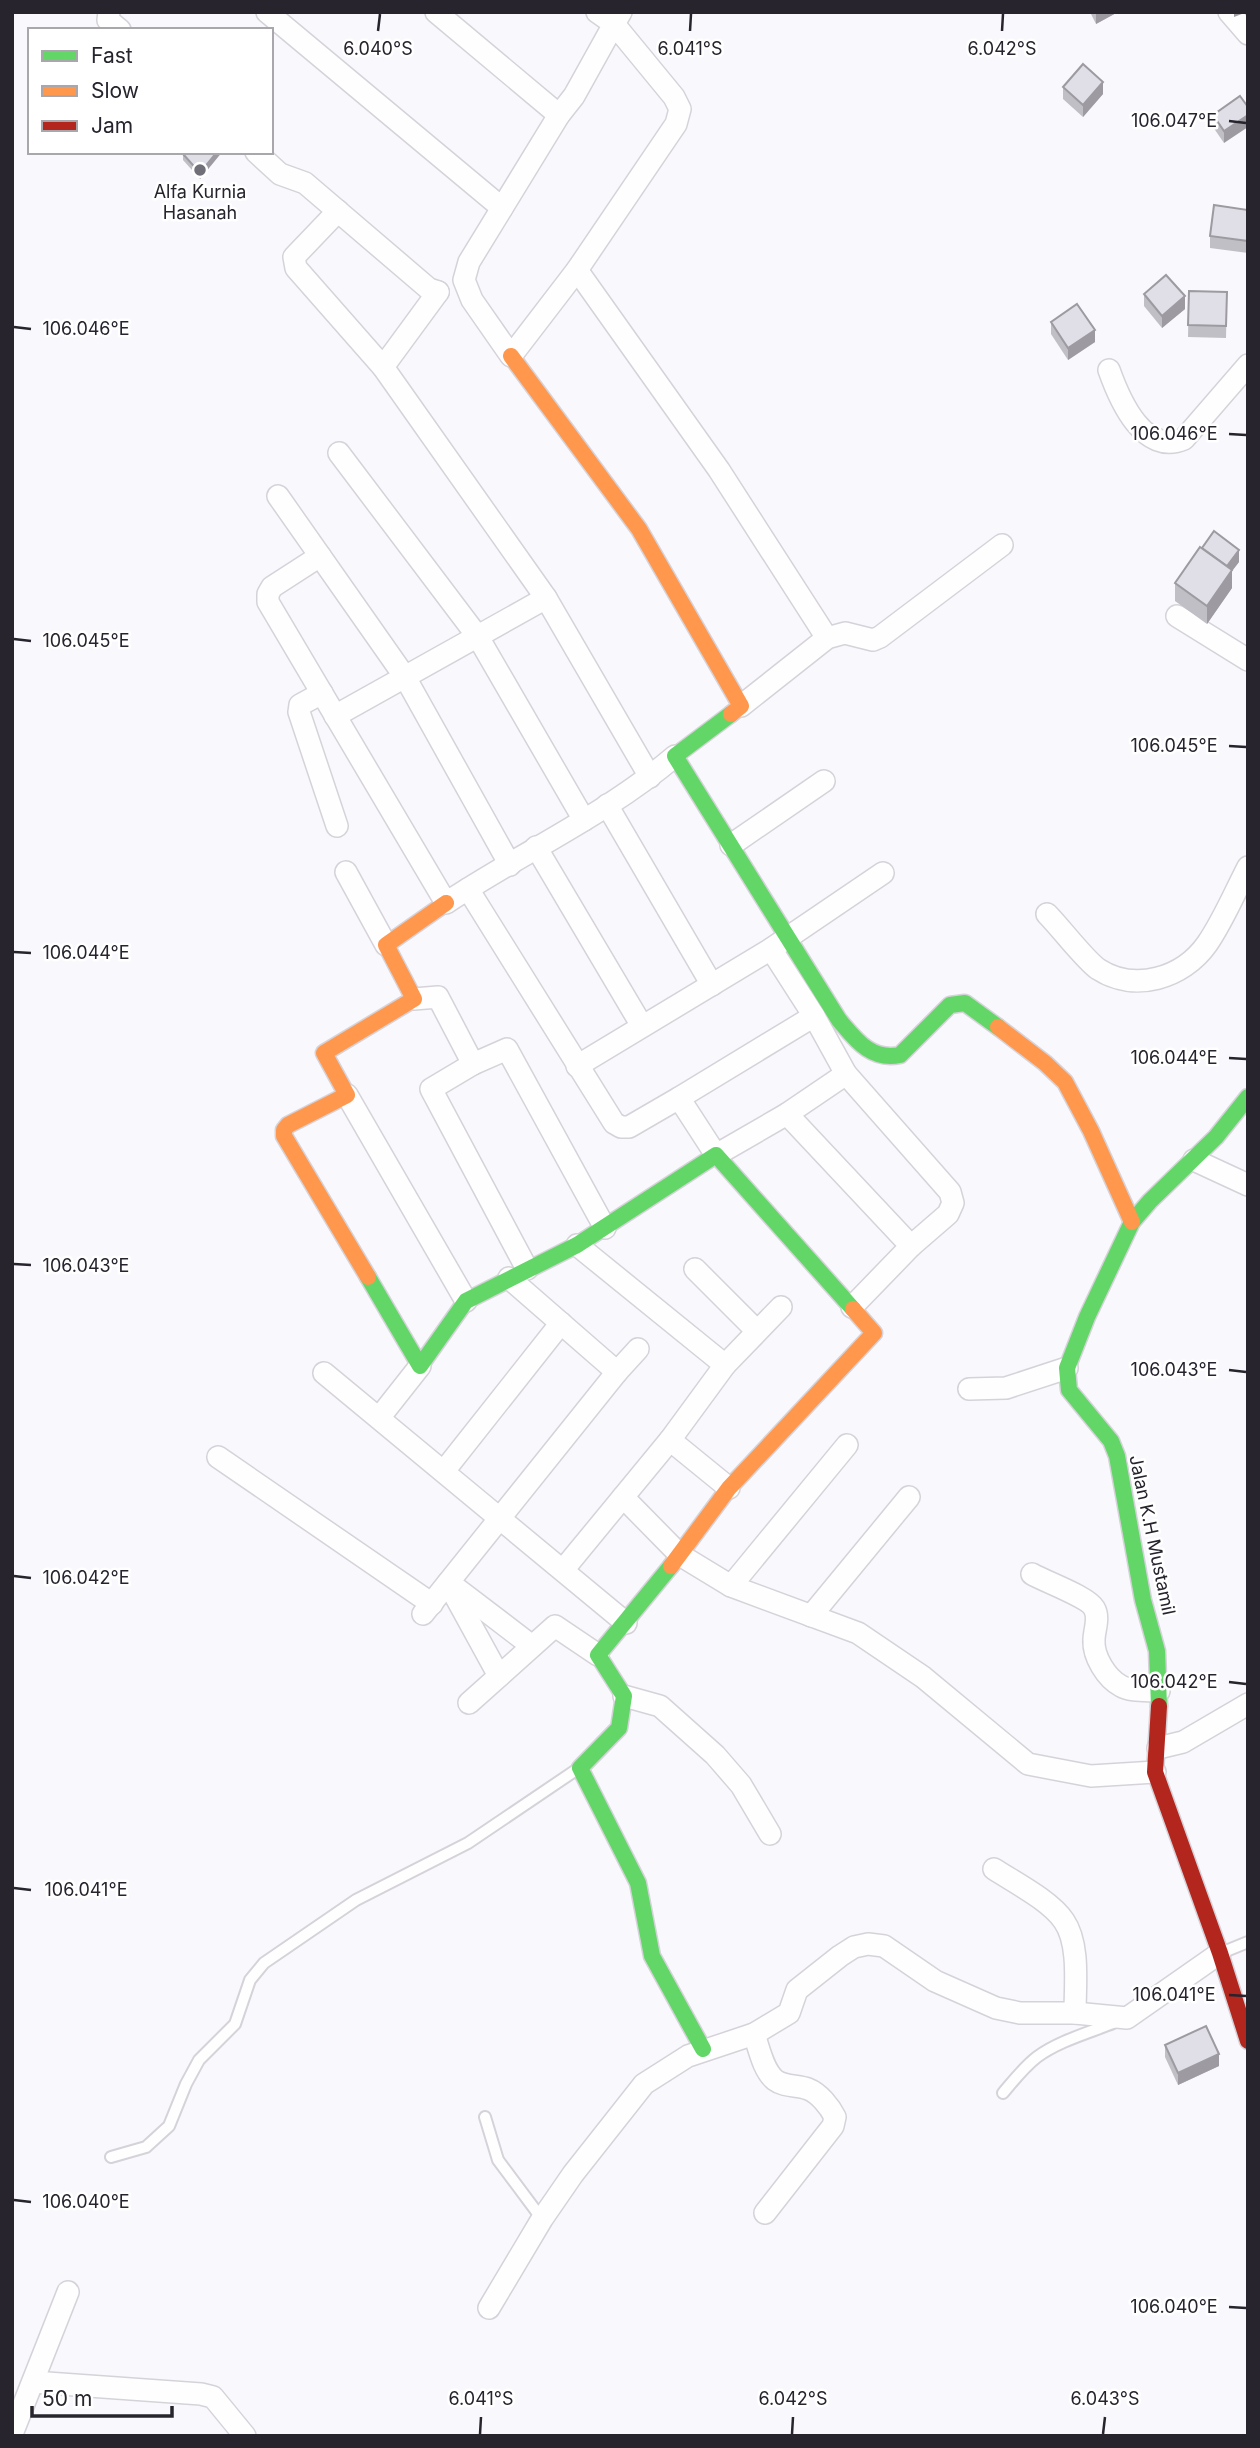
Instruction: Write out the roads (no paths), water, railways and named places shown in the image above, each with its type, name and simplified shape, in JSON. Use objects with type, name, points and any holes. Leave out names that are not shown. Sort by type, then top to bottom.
[{"type":"street","points":[[109,12],[108,20],[118,28]]},
{"type":"street","points":[[267,12],[502,208]]},
{"type":"street","points":[[1229,12],[1248,34]]},
{"type":"street","points":[[446,15],[559,115]]},
{"type":"street","points":[[511,356],[577,270],[676,124],[680,109],[674,97],[611,16],[573,96],[468,262],[464,281],[472,300],[511,356],[639,529],[741,706]]},
{"type":"street","points":[[258,154],[280,174],[305,183],[429,289],[438,292]]},
{"type":"street","points":[[338,211],[294,257],[293,263],[383,367],[546,598],[650,778]]},
{"type":"street","points":[[577,270],[719,470],[827,638]]},
{"type":"street","points":[[383,367],[438,292],[464,281]]},
{"type":"street","points":[[1109,370],[1121,402],[1150,438],[1172,444],[1184,439],[1248,365]]},
{"type":"street","points":[[339,453],[478,637],[584,820]]},
{"type":"street","points":[[278,496],[405,677],[510,865]]},
{"type":"street","points":[[386,946],[468,889],[650,778],[827,638],[845,633],[873,640],[880,637],[1002,545]]},
{"type":"street","points":[[320,556],[272,587],[268,602],[446,903]]},
{"type":"street","points":[[335,716],[546,598]]},
{"type":"street","points":[[1177,616],[1248,660]]},
{"type":"street","points":[[322,693],[300,705],[299,712],[337,826]]},
{"type":"street","points":[[675,756],[731,845],[814,1016],[846,1074],[950,1192],[953,1203],[948,1214],[911,1246],[852,1307]]},
{"type":"street","points":[[731,845],[824,780]]},
{"type":"street","points":[[607,805],[712,985]]},
{"type":"street","points":[[536,848],[642,1026]]},
{"type":"street","points":[[1047,914],[1097,969],[1128,982],[1153,981],[1182,969],[1207,945],[1248,867]]},
{"type":"street","points":[[346,872],[414,999]]},
{"type":"street","points":[[577,1066],[712,985],[883,873]]},
{"type":"street","points":[[468,889],[614,1124],[621,1128],[629,1127],[814,1016]]},
{"type":"street","points":[[778,943],[868,1053],[882,1057],[900,1055],[950,1005],[965,1003],[1045,1063],[1065,1082],[1080,1109],[1132,1222]]},
{"type":"street","points":[[466,1301],[324,1054],[414,999],[439,997],[474,1064]]},
{"type":"street","points":[[605,1228],[507,1049],[431,1089],[518,1273],[561,1323],[617,1372]]},
{"type":"street","points":[[379,1418],[466,1301],[577,1245],[716,1155],[787,1114],[846,1074]]},
{"type":"street","points":[[347,1095],[288,1125],[284,1136],[420,1366]]},
{"type":"street","points":[[969,1389],[1006,1388],[1067,1368],[1087,1317],[1132,1222],[1150,1201],[1194,1160],[1248,1097]]},
{"type":"street","points":[[598,1655],[680,1555],[729,1488],[874,1333],[716,1155],[678,1098]]},
{"type":"street","points":[[787,1114],[911,1246]]},
{"type":"street","points":[[1194,1160],[1248,1185]]},
{"type":"street","points":[[577,1245],[725,1365]]},
{"type":"street","points":[[695,1269],[757,1331]]},
{"type":"street","points":[[563,1570],[670,1440],[725,1365],[781,1307]]},
{"type":"street","points":[[444,1471],[561,1323]]},
{"type":"street","points":[[218,1457],[427,1609],[638,1349]]},
{"type":"street","name":"Jalan K.H Mustamil","points":[[1067,1368],[1069,1390],[1111,1441],[1117,1456],[1143,1600],[1157,1651],[1159,1691],[1155,1772],[1220,1953],[1248,2041]]},
{"type":"street","points":[[324,1373],[626,1623]]},
{"type":"street","points":[[670,1440],[729,1488]]},
{"type":"street","points":[[731,1586],[847,1445]]},
{"type":"street","points":[[623,1497],[680,1555],[731,1586],[859,1633],[923,1677],[1028,1764],[1091,1776],[1155,1772]]},
{"type":"street","points":[[811,1616],[909,1497]]},
{"type":"street","points":[[1032,1574],[1086,1599],[1095,1609],[1097,1623],[1093,1642],[1098,1659],[1119,1686],[1159,1691]]},
{"type":"street","points":[[448,1583],[532,1646]]},
{"type":"street","points":[[448,1583],[499,1676]]},
{"type":"street","points":[[469,1703],[555,1626],[598,1655],[624,1696],[619,1728],[580,1768],[638,1883],[652,1956],[703,2049]]},
{"type":"street","points":[[624,1696],[660,1706],[715,1755],[741,1784],[771,1834]]},
{"type":"street","points":[[1158,1748],[1183,1742],[1248,1704]]},
{"type":"street","points":[[994,1869],[1048,1906],[1064,1921],[1075,1958],[1075,2013]]},
{"type":"street","points":[[489,2308],[541,2219],[644,2084],[688,2056],[754,2034],[789,2013],[797,1990],[854,1947],[868,1944],[884,1946],[935,1981],[996,2008],[1042,2015],[1075,2013],[1127,2018],[1220,1953]]},
{"type":"street","points":[[754,2034],[765,2064],[775,2079],[815,2093],[835,2117],[833,2126],[765,2213]]},
{"type":"street","points":[[12,2434],[68,2292]]},
{"type":"street","points":[[33,2382],[213,2397],[245,2436]]},
{"type":"lane","points":[[111,2157],[146,2147],[169,2126],[199,2060],[235,2024],[250,1980],[264,1963],[356,1900],[468,1843],[580,1768]]},
{"type":"lane","points":[[1220,1953],[1248,1942]]},
{"type":"lane","points":[[1003,2093],[1039,2055],[1127,2018]]},
{"type":"lane","points":[[485,2117],[498,2160],[541,2219]]},
{"type":"place","name":"Alfa Kurnia Hasanah","points":[[200,170]]}]
